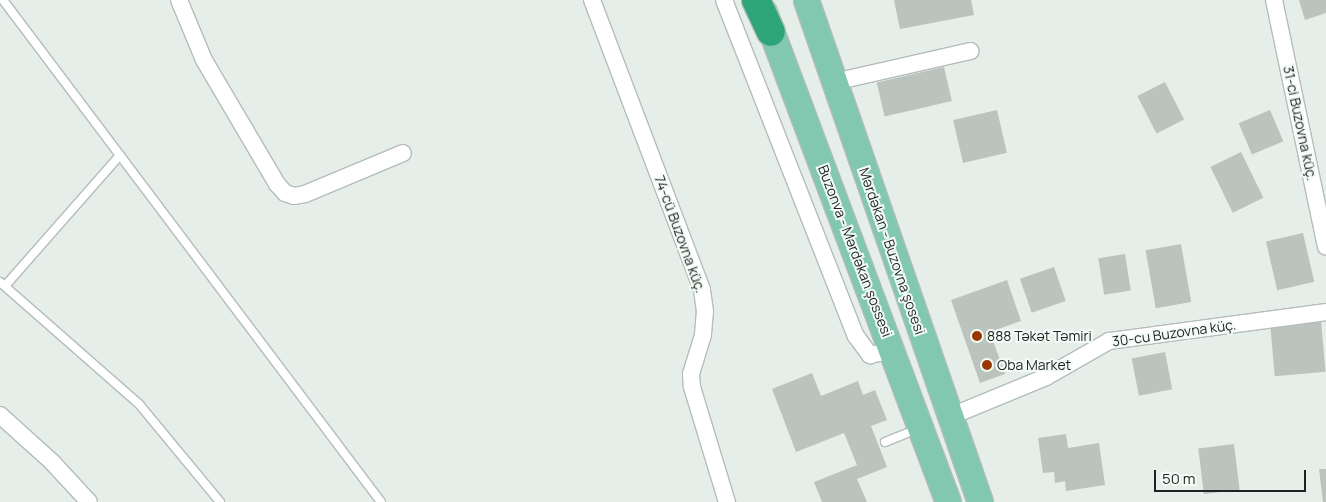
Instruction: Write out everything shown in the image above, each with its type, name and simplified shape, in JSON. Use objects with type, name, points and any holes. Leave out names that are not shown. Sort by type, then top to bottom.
[{"type":"highway","points":[[758,0],[771,32]]},
{"type":"main road","name":"Mərdəkan - Buzovna şosesi","points":[[808,5],[948,417],[980,502]]},
{"type":"main road","name":"Buzonva - Mərdəkan şossesi","points":[[771,32],[893,350],[948,502]]},
{"type":"street","points":[[179,0],[204,60],[277,184],[285,193],[294,196],[305,194],[403,153]]},
{"type":"street","name":"74-cü Buzovna küç.","points":[[592,0],[702,290],[704,335],[691,374],[692,387],[727,502]]},
{"type":"street","points":[[724,0],[856,336],[870,355],[893,350]]},
{"type":"street","name":"31-ci Buzovna küç.","points":[[1274,0],[1326,247]]},
{"type":"street","points":[[834,82],[971,51]]},
{"type":"street","name":"30-cu Buzovna küç.","points":[[948,417],[1046,377],[1109,341],[1326,312]]},
{"type":"street","points":[[0,416],[52,462],[81,499]]},
{"type":"lane","points":[[3,0],[381,502]]},
{"type":"lane","points":[[120,155],[2,284],[139,404],[220,502]]},
{"type":"lane","points":[[885,442],[921,428]]},
{"type":"building","points":[[894,0],[971,0],[974,15],[900,29]]},
{"type":"building","points":[[1299,0],[1326,0],[1326,13],[1305,20]]},
{"type":"building","points":[[944,67],[952,101],[885,117],[877,83]]},
{"type":"building","points":[[1165,82],[1184,119],[1156,133],[1137,96]]},
{"type":"building","points":[[997,110],[1007,153],[963,163],[953,120]]},
{"type":"building","points":[[1270,110],[1283,141],[1252,155],[1239,123]]},
{"type":"building","points":[[1241,152],[1263,198],[1233,213],[1210,167]]},
{"type":"building","points":[[1303,233],[1314,282],[1277,290],[1266,242]]},
{"type":"building","points":[[1181,244],[1191,302],[1156,308],[1146,250]]},
{"type":"building","points":[[1125,254],[1131,291],[1104,295],[1098,258]]},
{"type":"building","points":[[1054,267],[1066,301],[1032,313],[1020,279]]},
{"type":"building","points":[[1007,280],[1021,321],[990,332],[1005,374],[980,383],[951,300]]},
{"type":"building","points":[[1321,320],[1326,372],[1275,376],[1270,324]]},
{"type":"building","points":[[1165,352],[1172,389],[1139,396],[1132,358]]},
{"type":"building","points":[[812,373],[821,396],[858,381],[863,395],[875,390],[887,420],[871,426],[887,467],[857,479],[867,502],[822,502],[814,482],[857,465],[844,433],[796,452],[772,389]]},
{"type":"building","points":[[1066,434],[1068,448],[1099,443],[1105,485],[1066,491],[1065,481],[1055,483],[1054,472],[1043,473],[1038,438]]},
{"type":"building","points":[[1234,444],[1240,490],[1204,494],[1198,448]]},
{"type":"building","points":[[1319,469],[1326,469],[1326,502],[1323,502]]},
{"type":"place","name":"888 Təkət Təmiri","points":[[977,336]]},
{"type":"place","name":"Oba Market","points":[[987,365]]}]
